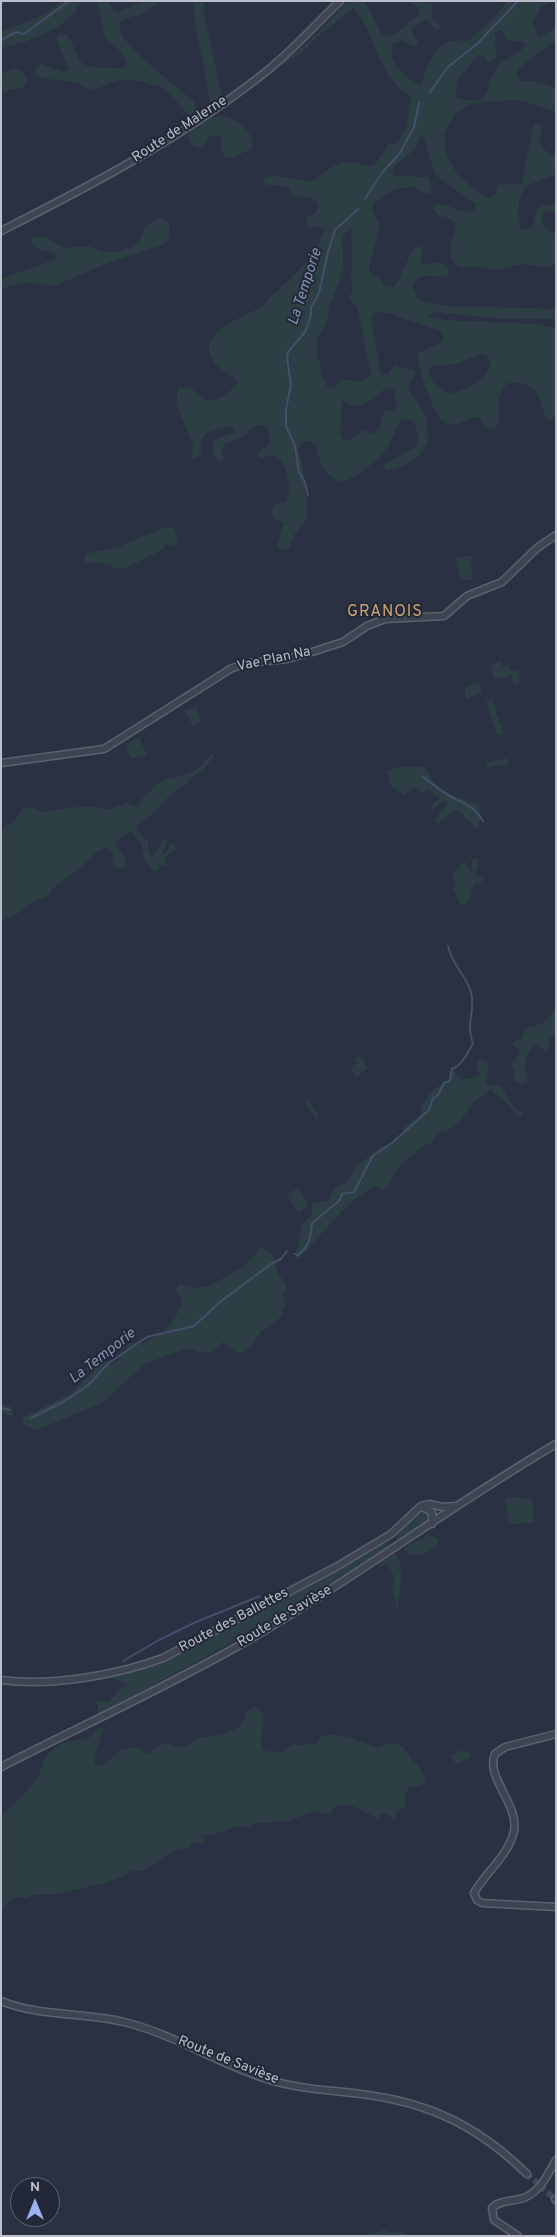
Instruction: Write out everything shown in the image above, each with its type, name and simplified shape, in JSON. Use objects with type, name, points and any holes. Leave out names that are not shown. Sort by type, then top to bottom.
[{"type":"street","name":"Route de Malerne","points":[[1,231],[152,150],[242,90],[270,68],[340,1]]},
{"type":"street","name":"Vae Plan Na","points":[[1,763],[104,749],[218,677],[242,665],[287,659],[332,646],[385,619],[444,616],[467,596],[502,582],[537,548],[556,535]]},
{"type":"street","name":"Route de Savièse","points":[[1,1767],[148,1694],[246,1641],[556,1444]]},
{"type":"street","points":[[417,1508],[425,1504],[443,1507],[460,1505]]},
{"type":"street","points":[[417,1508],[430,1509],[433,1514],[432,1524]]},
{"type":"street","name":"Route des Ballettes","points":[[1,1680],[52,1682],[139,1666],[163,1658],[336,1567],[391,1534],[417,1508]]},
{"type":"street","points":[[556,1734],[505,1747],[498,1751],[494,1757],[494,1771],[511,1808],[514,1828],[508,1844],[475,1892],[474,1897],[482,1903],[556,1907]]},
{"type":"street","name":"Route de Savièse","points":[[1,2001],[23,2009],[103,2017],[139,2026],[156,2031],[248,2072],[280,2083],[385,2098],[417,2105],[448,2116],[476,2132],[527,2174]]},
{"type":"street","points":[[518,2236],[494,2220],[492,2208],[498,2204],[519,2199],[533,2193],[540,2187],[556,2160]]},
{"type":"shaded area","points":[[62,1],[82,1],[72,15],[55,28],[28,41],[1,48],[1,32],[45,14]]},
{"type":"shaded area","points":[[97,1],[109,1],[114,11],[118,12],[144,1],[161,1],[142,14],[124,19],[120,22],[120,30],[123,37],[141,56],[194,101],[197,111],[196,115],[192,116],[187,113],[163,89],[147,83],[120,80],[93,89],[70,82],[37,76],[35,71],[40,64],[63,72],[69,69],[57,41],[58,36],[64,34],[68,35],[80,61],[84,64],[116,68],[123,68],[127,65],[125,57],[104,33]]},
{"type":"shaded area","points":[[194,1],[204,1],[203,8],[221,92],[221,98],[211,102],[194,22]]},
{"type":"shaded area","points":[[347,1],[365,1],[381,34],[386,37],[398,32],[419,14],[417,6],[407,1],[431,1],[432,19],[441,26],[438,30],[427,20],[421,21],[412,29],[413,35],[418,41],[415,47],[402,40],[393,44],[392,50],[393,61],[398,68],[410,79],[421,85],[431,59],[441,46],[457,41],[468,41],[494,18],[507,1],[556,1],[542,6],[532,22],[537,32],[537,38],[551,31],[556,26],[556,40],[521,66],[516,74],[522,82],[533,81],[556,88],[556,112],[527,102],[513,100],[473,103],[455,113],[444,134],[447,156],[459,177],[488,199],[494,196],[498,185],[522,183],[533,126],[536,123],[540,124],[542,127],[539,141],[551,156],[556,155],[556,174],[528,185],[523,190],[519,205],[519,226],[522,229],[528,229],[533,226],[536,211],[542,204],[556,206],[556,212],[546,211],[543,214],[542,224],[550,232],[556,233],[556,263],[550,267],[524,264],[497,270],[477,266],[462,268],[454,264],[450,246],[455,234],[455,225],[451,219],[437,214],[433,208],[435,205],[445,205],[459,210],[473,211],[476,204],[435,175],[424,137],[421,137],[415,149],[394,167],[392,172],[396,176],[429,177],[431,192],[427,194],[407,187],[386,194],[374,203],[372,208],[380,227],[369,267],[370,273],[381,280],[383,285],[392,287],[397,283],[412,251],[417,247],[421,247],[423,251],[420,262],[423,264],[443,264],[446,266],[449,274],[445,277],[422,277],[415,282],[412,286],[418,299],[426,303],[450,306],[556,309],[556,319],[502,319],[434,312],[428,316],[445,320],[537,324],[556,328],[556,414],[552,420],[546,419],[536,391],[526,384],[508,383],[500,396],[497,424],[494,430],[485,427],[479,417],[453,424],[443,421],[433,407],[417,360],[418,353],[440,343],[444,338],[442,331],[388,313],[375,312],[372,316],[372,321],[381,375],[388,374],[395,365],[414,371],[415,376],[408,385],[426,419],[427,441],[420,454],[413,460],[396,469],[385,470],[384,465],[417,444],[418,434],[413,421],[403,419],[398,424],[390,443],[382,454],[354,477],[341,482],[335,480],[323,467],[316,445],[304,441],[298,449],[302,462],[308,517],[294,535],[289,548],[279,550],[277,545],[284,523],[274,518],[272,512],[274,506],[286,501],[289,483],[286,471],[276,455],[261,458],[258,456],[258,453],[270,443],[270,432],[267,427],[257,425],[242,437],[225,444],[222,448],[223,460],[220,463],[213,453],[214,442],[218,438],[234,433],[235,429],[231,426],[210,431],[202,438],[201,454],[194,459],[192,458],[193,446],[179,409],[177,394],[179,388],[185,387],[192,389],[206,400],[214,400],[224,396],[238,383],[215,363],[210,352],[210,342],[224,327],[263,305],[308,260],[321,239],[324,228],[314,226],[311,229],[305,222],[307,217],[317,212],[319,204],[312,198],[293,196],[288,187],[262,184],[266,177],[278,176],[311,182],[338,164],[351,162],[371,167],[377,162],[389,144],[398,143],[406,127],[411,98],[394,82],[384,68],[367,28],[354,8],[318,36],[301,53],[285,64],[284,61],[309,41]],"holes":[[[501,30],[508,41],[523,41],[526,45],[500,64],[494,72],[485,97],[472,101],[459,99],[456,97],[457,81],[478,55],[483,55],[487,62],[494,61],[496,57],[495,33]],[[351,228],[351,277],[353,292],[348,297],[357,307],[371,373],[365,379],[355,381],[342,380],[334,387],[328,388],[320,366],[317,343],[327,320],[341,273],[343,261],[342,240]],[[481,354],[485,354],[490,360],[490,367],[486,374],[475,384],[459,391],[445,393],[434,383],[429,374],[432,366],[456,364]],[[389,387],[394,390],[397,407],[394,410],[384,411],[379,429],[373,434],[365,430],[351,440],[343,440],[340,435],[342,401],[351,404],[363,404]]]},
{"type":"shaded area","points":[[15,68],[23,72],[27,81],[24,87],[1,92],[1,73]]},
{"type":"shaded area","points":[[220,116],[238,122],[247,130],[252,142],[252,148],[233,158],[226,158],[223,155],[220,136],[213,135],[209,137],[202,147],[196,148],[190,143],[187,136],[197,125]]},
{"type":"shaded area","points":[[158,218],[164,219],[169,224],[170,237],[163,245],[110,262],[54,286],[25,282],[1,289],[1,279],[56,259],[55,253],[36,248],[31,244],[33,237],[45,237],[65,248],[88,246],[106,252],[117,252],[132,247],[139,242],[145,228]]},
{"type":"shaded area","points":[[163,528],[174,528],[179,541],[174,546],[167,544],[163,549],[125,568],[117,569],[108,564],[84,562],[85,554],[118,547]]},
{"type":"shaded area","points":[[471,556],[472,581],[460,578],[456,557]]},
{"type":"shaded area","points":[[501,661],[503,667],[508,665],[511,672],[518,670],[520,683],[514,685],[511,674],[508,677],[494,679],[491,664]]},
{"type":"shaded area","points":[[479,682],[482,692],[466,699],[465,688]]},
{"type":"shaded area","points":[[492,699],[504,734],[498,736],[486,701]]},
{"type":"shaded area","points":[[196,707],[201,722],[193,726],[184,710]]},
{"type":"shaded area","points":[[139,737],[147,755],[131,759],[125,746]]},
{"type":"shaded area","points":[[212,755],[214,756],[203,769],[168,797],[156,811],[139,823],[135,829],[148,841],[148,851],[151,856],[154,855],[161,842],[165,839],[163,855],[171,843],[176,847],[165,858],[167,863],[164,866],[159,864],[159,870],[155,872],[145,860],[141,844],[132,831],[120,838],[115,845],[126,859],[126,866],[120,869],[114,866],[113,853],[106,848],[97,851],[83,865],[51,890],[48,896],[34,901],[17,914],[1,921],[1,829],[13,822],[23,809],[30,807],[43,812],[78,807],[95,807],[108,810],[127,803],[138,808],[143,797],[157,784],[194,771]]},
{"type":"shaded area","points":[[507,758],[508,765],[486,767],[487,763]]},
{"type":"shaded area","points":[[407,766],[424,767],[436,786],[456,797],[478,804],[481,815],[478,830],[456,809],[439,823],[436,822],[435,819],[447,805],[443,801],[433,810],[431,809],[430,807],[440,798],[427,789],[421,794],[415,787],[404,795],[394,788],[389,782],[387,770]]},
{"type":"shaded area","points":[[473,858],[479,860],[475,875],[483,878],[481,883],[475,883],[466,905],[460,905],[453,888],[455,884],[453,874],[465,861],[471,872],[474,871],[471,866]]},
{"type":"shaded area","points":[[556,1009],[556,1034],[548,1039],[550,1047],[546,1051],[535,1044],[530,1049],[524,1066],[528,1081],[522,1085],[514,1080],[514,1071],[511,1065],[519,1054],[518,1049],[512,1044],[515,1040],[522,1039],[527,1028],[544,1022]]},
{"type":"shaded area","points":[[360,1056],[368,1068],[356,1077],[350,1068],[357,1063],[354,1059]]},
{"type":"shaded area","points":[[479,1060],[486,1060],[489,1066],[485,1082],[487,1085],[500,1085],[512,1105],[523,1114],[518,1118],[508,1104],[491,1090],[474,1102],[455,1126],[438,1132],[430,1144],[425,1144],[404,1163],[391,1179],[389,1186],[382,1190],[375,1186],[353,1201],[334,1219],[299,1259],[295,1259],[302,1225],[312,1215],[311,1207],[313,1203],[328,1201],[335,1188],[347,1182],[356,1165],[378,1149],[401,1138],[403,1128],[421,1114],[427,1098],[449,1078],[449,1073],[453,1071],[461,1079],[480,1075],[477,1065]]},
{"type":"shaded area","points":[[308,1099],[319,1117],[317,1121],[304,1101]]},
{"type":"shaded area","points":[[298,1189],[309,1205],[298,1213],[286,1194]]},
{"type":"shaded area","points":[[261,1248],[266,1249],[271,1254],[278,1273],[287,1287],[283,1293],[286,1307],[280,1311],[283,1314],[281,1317],[262,1331],[245,1351],[238,1353],[223,1342],[210,1352],[203,1353],[193,1349],[182,1350],[144,1364],[102,1403],[39,1429],[33,1429],[22,1423],[23,1418],[70,1394],[89,1376],[98,1364],[105,1361],[109,1365],[119,1358],[131,1343],[143,1343],[163,1332],[173,1321],[180,1307],[182,1300],[176,1289],[179,1284],[196,1288],[211,1285],[243,1267]]},
{"type":"shaded area","points":[[1,1405],[12,1407],[13,1415],[8,1416],[1,1412]]},
{"type":"shaded area","points":[[517,1497],[532,1499],[534,1523],[509,1524],[505,1499]]},
{"type":"shaded area","points":[[425,1509],[431,1517],[429,1522],[398,1542],[396,1538],[404,1525],[412,1517]]},
{"type":"shaded area","points":[[430,1535],[438,1539],[438,1544],[426,1553],[415,1555],[406,1552],[403,1548]]},
{"type":"shaded area","points":[[387,1543],[391,1547],[261,1627],[99,1714],[96,1700],[108,1703],[120,1689],[128,1684],[108,1677],[178,1655],[302,1587],[320,1580],[378,1545]]},
{"type":"shaded area","points":[[395,1553],[401,1573],[397,1610],[393,1591],[394,1576],[387,1563],[381,1567],[377,1565]]},
{"type":"shaded area","points":[[255,1706],[263,1716],[263,1751],[282,1752],[292,1745],[317,1744],[321,1736],[328,1735],[350,1738],[378,1748],[395,1743],[406,1750],[426,1780],[423,1784],[408,1788],[405,1795],[406,1806],[396,1812],[396,1820],[386,1814],[381,1814],[378,1819],[356,1807],[345,1805],[332,1808],[333,1812],[328,1814],[316,1811],[288,1821],[252,1824],[247,1828],[237,1826],[223,1832],[202,1836],[206,1843],[193,1842],[188,1848],[177,1849],[142,1871],[131,1871],[124,1876],[101,1884],[56,1894],[35,1894],[27,1898],[17,1897],[9,1901],[1,1912],[1,1815],[31,1786],[39,1775],[45,1759],[54,1748],[70,1741],[88,1739],[97,1729],[104,1726],[94,1758],[95,1766],[103,1766],[121,1750],[138,1747],[146,1754],[157,1746],[164,1744],[185,1746],[199,1737],[212,1736],[233,1730],[242,1724],[246,1712]]},
{"type":"shaded area","points":[[460,1751],[468,1751],[471,1757],[456,1764],[451,1756]]},
{"type":"shaded area","points":[[384,2230],[392,2233],[401,2232],[406,2236],[366,2236]]},
{"type":"waterway","points":[[1,40],[16,32],[24,34],[69,1]]},
{"type":"waterway","name":"La Temporie","points":[[430,92],[448,67],[477,44],[518,1]]},
{"type":"waterway","name":"La Temporie","points":[[365,199],[381,174],[400,153],[414,127],[419,103]]},
{"type":"waterway","name":"La Temporie","points":[[308,495],[304,480],[299,472],[295,446],[286,426],[286,409],[291,385],[287,358],[288,352],[305,332],[311,315],[311,308],[319,293],[335,230],[358,209]]},
{"type":"waterway","name":"La Temporie","points":[[422,776],[446,794],[471,807],[483,821]]},
{"type":"waterway","name":"La Temporie","points":[[295,1254],[298,1255],[307,1245],[312,1223],[339,1201],[342,1194],[354,1192],[372,1157],[393,1142],[429,1110],[433,1098],[438,1095],[444,1083],[450,1081],[452,1069],[462,1062],[473,1043],[470,1030],[471,992],[448,946]]},
{"type":"waterway","name":"La Temporie","points":[[31,1418],[65,1401],[87,1386],[110,1362],[147,1337],[194,1326],[220,1302],[271,1264],[281,1259],[287,1251]]},
{"type":"waterway","name":"La Temporie","points":[[1,1408],[10,1410]]},
{"type":"waterway","points":[[123,1661],[159,1640],[196,1622],[260,1596]]},
{"type":"tunnel","points":[[527,2174],[555,2199]]},
{"type":"district","name":"GRANOIS","points":[[385,613]]}]
